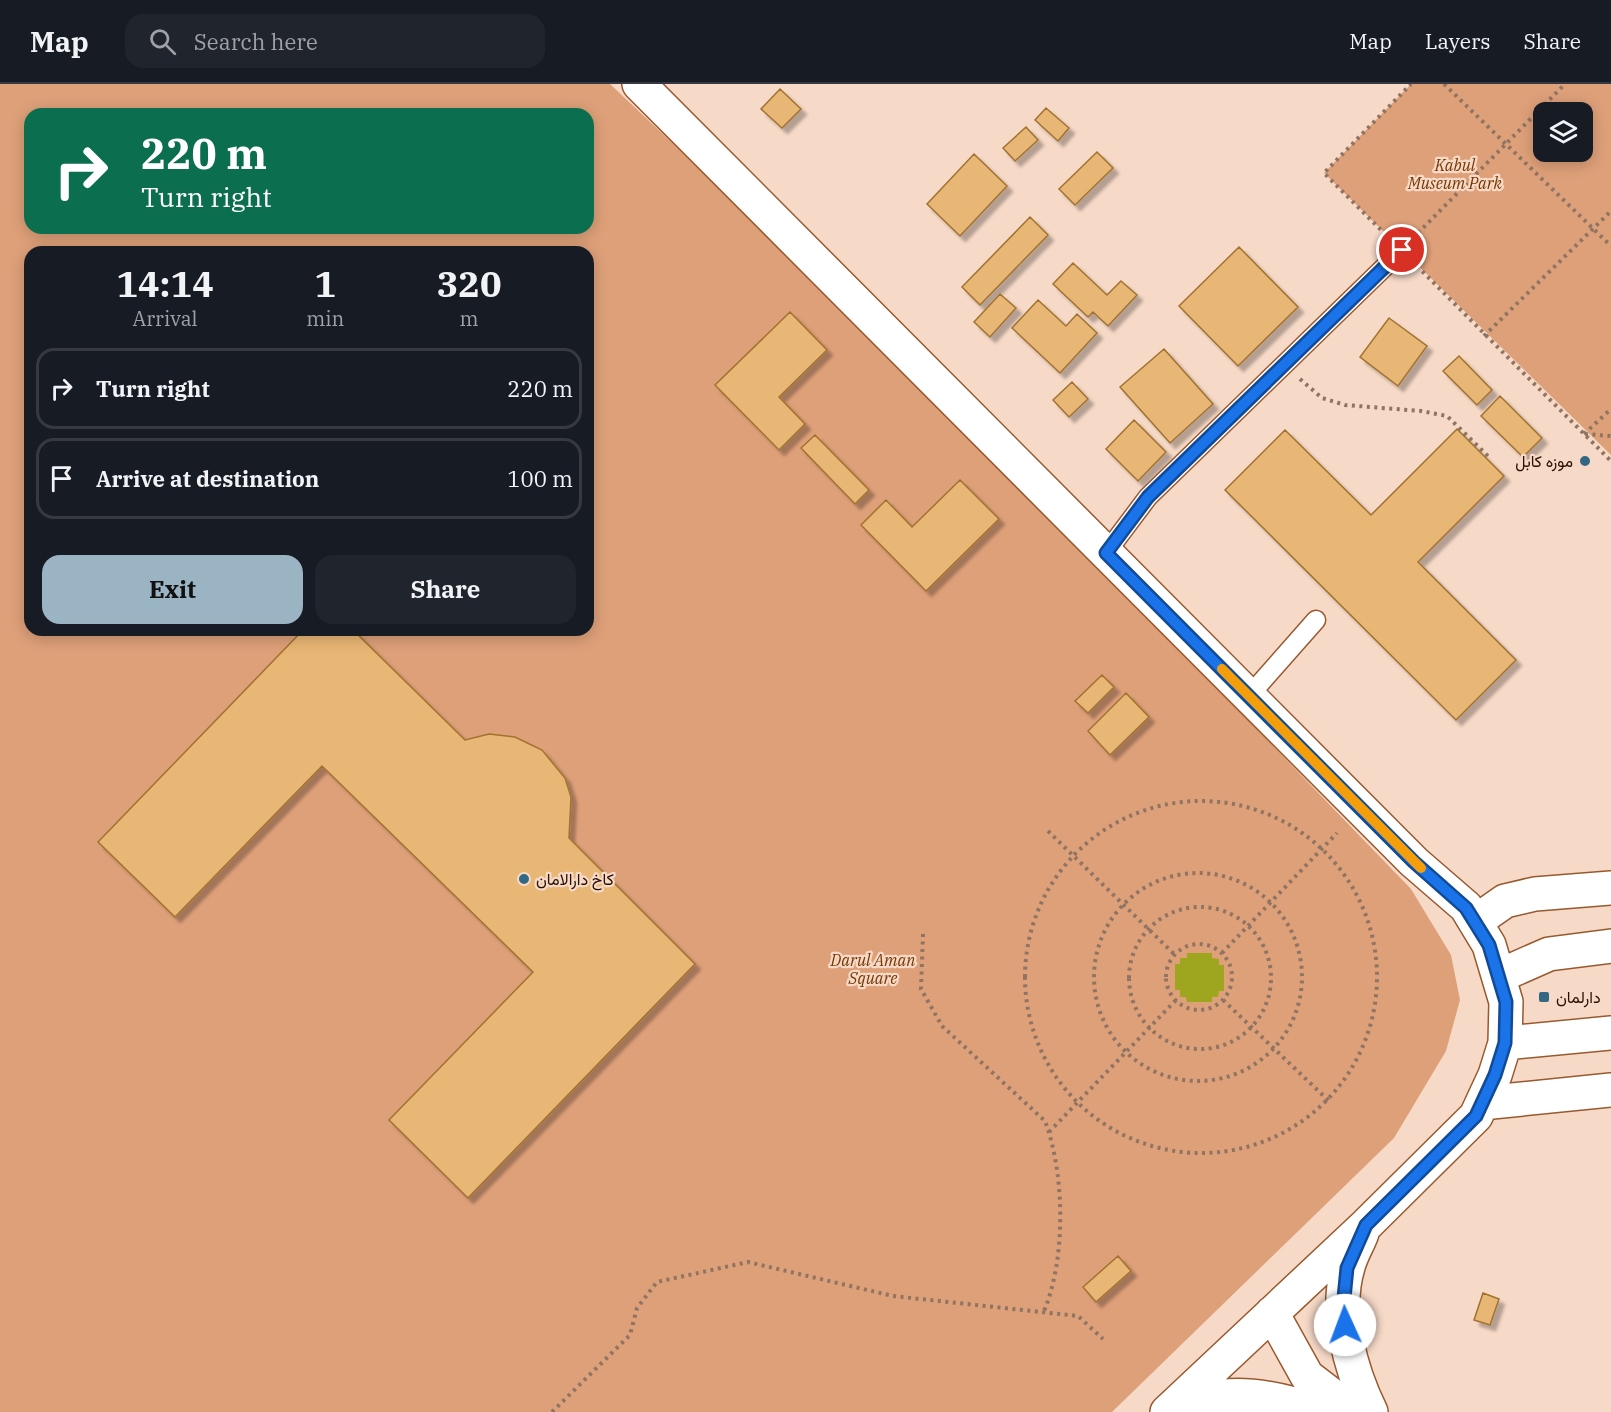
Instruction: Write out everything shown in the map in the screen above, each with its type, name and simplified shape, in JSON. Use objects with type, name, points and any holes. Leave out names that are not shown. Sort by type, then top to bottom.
[{"type":"main road","points":[[639,84],[1414,862],[1466,908],[1489,945],[1500,975],[1506,1002],[1505,1043],[1495,1075],[1476,1116],[1366,1225],[1167,1412]]},
{"type":"main road","points":[[1475,922],[1505,901],[1535,894],[1611,888]]},
{"type":"main road","points":[[1500,975],[1549,954],[1611,946]]},
{"type":"main road","points":[[1505,1043],[1611,1033]]},
{"type":"main road","points":[[1482,1103],[1611,1090]]},
{"type":"main road","points":[[1366,1225],[1347,1268],[1343,1308],[1355,1375],[1371,1412]]},
{"type":"main road","points":[[1272,1313],[1307,1376],[1354,1412]]},
{"type":"main road","points":[[1179,1412],[1187,1406],[1227,1396],[1283,1399],[1319,1412]]},
{"type":"lane","points":[[1106,553],[1148,497],[1402,250]]},
{"type":"lane","points":[[1249,696],[1316,621]]},
{"type":"path","points":[[1411,84],[1324,173],[1611,461]]},
{"type":"path","points":[[1444,84],[1611,246]]},
{"type":"path","points":[[1402,250],[1565,84]]},
{"type":"path","points":[[1484,336],[1611,211]]},
{"type":"path","points":[[1283,365],[1322,398],[1345,405],[1421,411],[1447,416],[1491,459]]},
{"type":"path","points":[[1584,434],[1611,409]]},
{"type":"path","points":[[1584,434],[1611,436]]},
{"type":"path","points":[[1211,799],[1264,810],[1310,837],[1322,849],[1348,877],[1373,932],[1378,992],[1363,1051],[1329,1101],[1280,1136],[1222,1154],[1161,1150],[1106,1126],[1061,1085],[1033,1032],[1024,972],[1036,912],[1072,855],[1108,825],[1157,804],[1211,799]]},
{"type":"path","points":[[1048,831],[1175,955]]},
{"type":"path","points":[[1222,953],[1337,833]]},
{"type":"path","points":[[1185,874],[1216,875],[1247,885],[1271,902],[1293,933],[1302,968],[1300,1003],[1285,1035],[1261,1062],[1230,1077],[1194,1082],[1160,1074],[1127,1052],[1107,1028],[1095,994],[1096,959],[1108,926],[1123,906],[1154,882],[1185,874]]},
{"type":"path","points":[[1191,907],[1214,908],[1236,917],[1248,926],[1266,951],[1271,975],[1269,998],[1259,1019],[1242,1036],[1221,1046],[1198,1049],[1175,1045],[1150,1027],[1139,1015],[1131,993],[1130,969],[1136,947],[1148,930],[1168,914],[1191,907]]},
{"type":"path","points":[[923,934],[921,988],[942,1026],[1045,1121],[1049,1132],[1058,1174],[1059,1249],[1051,1294],[1044,1312]]},
{"type":"path","points":[[1192,945],[1202,945],[1222,953],[1232,973],[1228,994],[1223,1000],[1212,1008],[1202,1010],[1190,1009],[1176,1000],[1168,987],[1167,976],[1168,966],[1175,955],[1192,945]]},
{"type":"path","points":[[1049,1132],[1176,1000]]},
{"type":"path","points":[[1223,1000],[1329,1101]]},
{"type":"path","points":[[552,1412],[630,1335],[637,1308],[657,1282],[748,1262],[893,1296],[1078,1316],[1104,1339]]},
{"type":"green space","name":"Darul Aman Square","points":[[0,84],[610,84],[885,344],[1411,889],[1451,955],[1460,1000],[1446,1051],[1394,1138],[1112,1412],[0,1412]]},
{"type":"green space","name":"Kabul Museum Park","points":[[1411,84],[1611,84],[1611,455],[1324,173]]},
{"type":"shaded area","points":[[1187,953],[1212,953],[1212,958],[1219,959],[1219,965],[1224,965],[1224,991],[1219,991],[1218,997],[1212,997],[1212,1002],[1187,1002],[1186,997],[1180,997],[1180,990],[1175,990],[1175,964],[1180,964],[1180,958],[1187,958]]},
{"type":"building","points":[[780,89],[801,109],[782,128],[761,109]]},
{"type":"building","points":[[1046,108],[1069,128],[1058,141],[1035,120]]},
{"type":"building","points":[[1026,127],[1038,140],[1015,161],[1003,148]]},
{"type":"building","points":[[1097,152],[1113,168],[1075,205],[1059,189]]},
{"type":"building","points":[[974,154],[1007,186],[960,236],[927,204]]},
{"type":"building","points":[[1030,217],[1048,235],[980,305],[962,287]]},
{"type":"building","points":[[1239,247],[1298,307],[1238,366],[1179,306]]},
{"type":"building","points":[[1073,263],[1107,295],[1121,281],[1137,295],[1108,326],[1093,312],[1088,317],[1053,284]]},
{"type":"building","points":[[1000,294],[1016,308],[990,337],[974,322]]},
{"type":"building","points":[[1038,300],[1066,326],[1077,314],[1097,333],[1060,373],[1012,328]]},
{"type":"building","points":[[790,312],[827,350],[779,397],[805,424],[779,450],[715,385]]},
{"type":"building","points":[[1389,318],[1427,346],[1398,386],[1360,357]]},
{"type":"building","points":[[1164,349],[1213,404],[1170,443],[1120,387]]},
{"type":"building","points":[[1459,356],[1492,390],[1477,405],[1443,371]]},
{"type":"building","points":[[1072,382],[1088,399],[1069,417],[1053,400]]},
{"type":"building","points":[[1500,396],[1542,438],[1523,457],[1481,416]]},
{"type":"building","points":[[1134,420],[1166,452],[1138,481],[1106,449]]},
{"type":"building","points":[[1457,429],[1504,476],[1418,562],[1516,660],[1456,720],[1225,490],[1285,430],[1371,515]]},
{"type":"building","points":[[815,435],[869,490],[855,504],[801,448]]},
{"type":"building","points":[[960,480],[999,519],[926,591],[861,525],[886,500],[912,527]]},
{"type":"building","name":"کاخ دارالامان","points":[[297,636],[359,636],[465,740],[489,734],[515,737],[542,750],[565,778],[571,797],[569,838],[695,964],[468,1198],[389,1120],[533,972],[322,766],[175,917],[98,842]]},
{"type":"building","points":[[1102,675],[1114,687],[1088,713],[1075,701]]},
{"type":"building","points":[[1126,693],[1149,717],[1110,755],[1088,731]]},
{"type":"building","points":[[1118,1256],[1131,1271],[1096,1302],[1083,1287]]},
{"type":"building","points":[[1483,1293],[1499,1299],[1490,1325],[1474,1320]]},
{"type":"slow traffic","points":[[1222,669],[1421,868]]},
{"type":"place","name":"موزه کابل","points":[[1585,461]]},
{"type":"place","name":"کاخ دارالامان","points":[[524,879]]},
{"type":"place","name":"دارلمان","points":[[1544,997]]},
{"type":"route","points":[[1345,1325],[1343,1308],[1347,1268],[1366,1225],[1476,1116],[1495,1075],[1505,1043],[1506,1002],[1500,975],[1489,945],[1466,908],[1414,862],[1106,553],[1148,497],[1402,250]]}]
